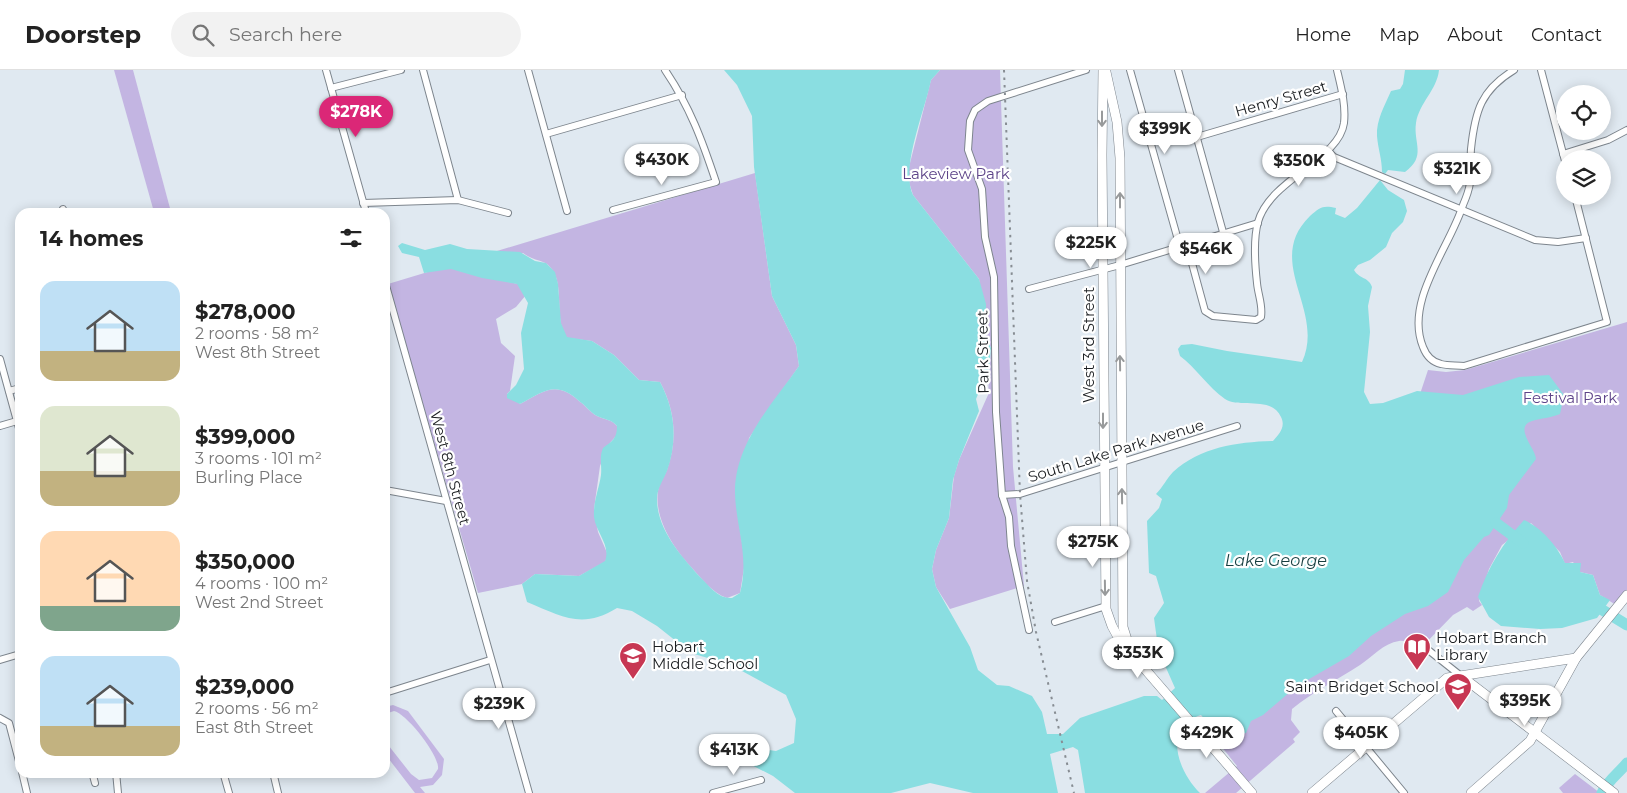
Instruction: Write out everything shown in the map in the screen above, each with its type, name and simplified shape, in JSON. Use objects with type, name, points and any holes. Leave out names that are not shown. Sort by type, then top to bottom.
[{"type":"street","points":[[326,70],[365,208]]},
{"type":"street","points":[[331,88],[401,70]]},
{"type":"street","points":[[423,70],[458,200]]},
{"type":"street","points":[[528,70],[568,211]]},
{"type":"street","points":[[613,210],[716,182],[700,131],[682,95],[664,70]]},
{"type":"street","name":"Park Street","points":[[1029,630],[1011,546],[1009,517],[1002,495],[996,412],[994,277],[985,237],[982,189],[968,150],[970,121],[975,110],[988,100],[1086,70]]},
{"type":"street","name":"West 3rd Street","points":[[1104,70],[1117,122],[1120,158],[1123,627],[1130,649]]},
{"type":"street","name":"West 3rd Street","points":[[1104,70],[1102,270],[1106,606],[1112,626],[1120,639],[1252,793]]},
{"type":"street","points":[[1130,70],[1205,311],[1213,316],[1256,320],[1261,317],[1263,308],[1257,283],[1258,223],[1264,208],[1275,192],[1337,140],[1344,125],[1343,94],[1337,70]]},
{"type":"street","points":[[1178,70],[1223,232]]},
{"type":"street","points":[[1514,70],[1491,88],[1477,110],[1471,149],[1470,183],[1462,209],[1428,279],[1421,306],[1419,338],[1426,356],[1440,364],[1464,366],[1607,322],[1577,205]]},
{"type":"street","points":[[1541,70],[1562,150]]},
{"type":"street","name":"Henry Street","points":[[1196,136],[1343,94]]},
{"type":"street","points":[[546,134],[682,95]]},
{"type":"street","points":[[1584,150],[1627,130]]},
{"type":"street","points":[[1327,150],[1334,157],[1535,240],[1564,242],[1586,238]]},
{"type":"street","points":[[363,203],[458,200],[508,213]]},
{"type":"street","points":[[1030,289],[1120,265],[1223,232],[1258,223]]},
{"type":"street","name":"West 8th Street","points":[[390,302],[529,793]]},
{"type":"street","points":[[0,359],[15,414]]},
{"type":"street","points":[[9,391],[15,389]]},
{"type":"street","points":[[0,426],[15,422]]},
{"type":"street","name":"South Lake Park Avenue","points":[[1002,495],[1020,494],[1121,464],[1237,426]]},
{"type":"street","points":[[390,491],[446,501]]},
{"type":"street","points":[[1471,793],[1530,742],[1576,658],[1626,596]]},
{"type":"street","points":[[1056,622],[1106,606]]},
{"type":"street","points":[[1427,649],[1614,793]]},
{"type":"street","points":[[0,660],[15,656]]},
{"type":"street","points":[[1312,793],[1447,678],[1576,658]]},
{"type":"street","points":[[390,691],[490,660]]},
{"type":"street","points":[[1336,711],[1404,793]]},
{"type":"street","points":[[0,718],[9,723],[15,746]]},
{"type":"street","points":[[23,778],[27,793]]},
{"type":"street","points":[[94,778],[95,783]]},
{"type":"street","points":[[118,778],[118,793]]},
{"type":"street","points":[[225,778],[229,793]]},
{"type":"street","points":[[274,778],[278,793]]},
{"type":"street","points":[[714,793],[761,780]]},
{"type":"green space","points":[[114,70],[133,70],[170,208],[153,208]]},
{"type":"green space","name":"Lakeview Park","points":[[940,70],[1000,70],[1013,467],[1024,586],[950,609],[936,587],[932,569],[936,550],[949,518],[954,476],[959,460],[988,395],[991,348],[986,337],[979,279],[913,195],[909,182],[909,167],[931,80]]},
{"type":"green space","points":[[755,173],[772,296],[796,345],[799,366],[749,438],[739,523],[745,562],[740,593],[727,598],[712,589],[677,550],[662,522],[659,511],[658,491],[667,470],[674,436],[672,414],[660,382],[639,380],[614,355],[592,341],[567,338],[561,322],[559,292],[555,274],[548,265],[523,253],[460,271],[518,284],[526,295],[516,307],[496,319],[501,343],[515,356],[510,391],[507,394],[520,404],[543,392],[557,389],[571,395],[595,415],[617,426],[617,435],[609,444],[600,466],[594,509],[598,532],[608,555],[605,562],[579,576],[535,574],[522,584],[478,593],[390,291],[390,283]]},
{"type":"green space","name":"Festival Park","points":[[1627,322],[1627,591],[1616,605],[1600,595],[1593,575],[1580,572],[1573,562],[1565,564],[1560,552],[1531,523],[1502,545],[1489,569],[1479,601],[1482,605],[1473,611],[1467,607],[1453,615],[1419,650],[1405,641],[1388,644],[1360,665],[1308,697],[1292,709],[1291,720],[1300,732],[1293,739],[1295,742],[1236,793],[1205,793],[1237,766],[1217,741],[1231,731],[1463,401],[1419,397],[1428,370],[1446,372],[1465,370]]},
{"type":"green space","points":[[393,705],[408,711],[444,759],[442,775],[433,785],[420,787],[425,793],[415,793],[390,760],[390,747],[411,774],[419,780],[432,778],[438,769],[434,755],[422,736],[407,720],[394,711],[390,712],[390,706]]},
{"type":"green space","points":[[1575,774],[1600,793],[1563,793],[1559,788]]},
{"type":"water","name":"Lake George","points":[[724,70],[940,70],[931,80],[915,139],[909,170],[910,184],[913,195],[979,279],[986,304],[986,337],[991,348],[989,368],[976,399],[979,411],[953,480],[949,518],[936,550],[932,569],[936,587],[970,647],[978,670],[997,685],[1009,686],[1032,696],[1042,712],[1047,734],[1063,734],[1080,718],[1144,696],[1157,696],[1162,700],[1175,688],[1159,652],[1154,618],[1164,603],[1156,576],[1149,573],[1147,521],[1159,508],[1162,499],[1156,494],[1173,472],[1195,457],[1207,451],[1233,445],[1273,441],[1283,424],[1276,410],[1270,406],[1231,402],[1225,399],[1180,356],[1178,349],[1181,345],[1192,344],[1302,362],[1307,343],[1307,324],[1293,269],[1292,251],[1297,233],[1310,216],[1319,209],[1325,207],[1336,208],[1335,214],[1345,218],[1357,208],[1380,180],[1388,190],[1404,200],[1407,211],[1403,222],[1392,233],[1386,247],[1370,260],[1358,265],[1354,270],[1369,281],[1372,287],[1368,306],[1370,332],[1364,392],[1370,404],[1383,403],[1417,391],[1463,395],[1519,377],[1549,375],[1564,395],[1560,414],[1527,424],[1525,433],[1536,459],[1509,495],[1507,508],[1489,535],[1484,537],[1464,560],[1448,592],[1428,606],[1405,614],[1371,636],[1349,656],[1297,686],[1263,715],[1251,721],[1246,733],[1239,734],[1231,731],[1221,738],[1201,715],[1189,721],[1181,729],[1178,751],[1181,763],[1192,784],[1200,793],[1085,793],[1078,750],[1073,747],[1050,754],[1058,793],[973,793],[930,783],[891,793],[795,793],[773,776],[734,756],[721,747],[720,735],[741,746],[776,751],[794,743],[796,719],[786,695],[731,665],[691,653],[657,626],[632,611],[617,608],[604,615],[582,619],[561,616],[527,602],[522,584],[535,574],[579,576],[605,561],[605,544],[595,523],[594,506],[601,475],[602,451],[615,437],[617,426],[595,415],[571,395],[557,389],[543,392],[520,404],[507,398],[507,394],[516,385],[524,369],[521,333],[528,303],[517,284],[482,278],[451,269],[424,273],[419,257],[402,253],[398,246],[402,243],[425,250],[450,244],[467,249],[520,252],[535,261],[546,263],[555,272],[558,284],[561,323],[567,337],[592,341],[614,355],[639,380],[660,382],[672,414],[674,437],[667,471],[657,495],[661,521],[672,542],[711,589],[723,597],[732,598],[740,593],[743,579],[743,553],[735,490],[737,472],[749,439],[799,366],[796,345],[772,296],[754,167],[752,116],[737,85]]},
{"type":"water","points":[[1405,70],[1439,70],[1435,84],[1421,109],[1416,123],[1418,149],[1416,160],[1405,172],[1388,170],[1385,174],[1382,172],[1378,124],[1391,91],[1400,89],[1403,84]]},
{"type":"water","points":[[1524,520],[1531,523],[1548,538],[1558,550],[1565,563],[1581,563],[1580,572],[1593,575],[1600,595],[1610,600],[1597,618],[1562,628],[1540,629],[1501,626],[1489,617],[1478,597],[1486,576],[1497,556]]},
{"type":"waterway","points":[[1496,523],[1523,543]]},
{"type":"waterway","points":[[1591,603],[1627,625]]},
{"type":"waterway","points":[[1602,793],[1604,788],[1627,763]]},
{"type":"railway","points":[[1004,70],[1020,494],[1027,581],[1036,632],[1074,793]]},
{"type":"place","name":"Hobart Branch Library","points":[[1417,671]]},
{"type":"place","name":"Hobart Middle School","points":[[633,680]]},
{"type":"place","name":"Saint Bridget School","points":[[1458,711]]}]
